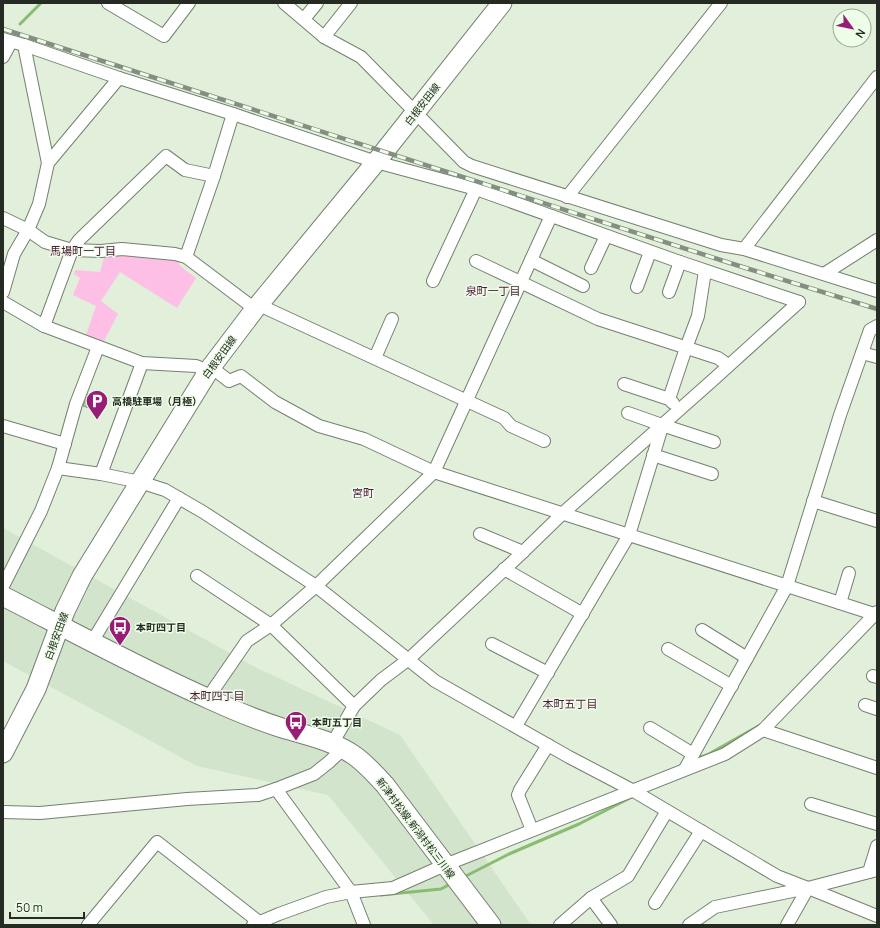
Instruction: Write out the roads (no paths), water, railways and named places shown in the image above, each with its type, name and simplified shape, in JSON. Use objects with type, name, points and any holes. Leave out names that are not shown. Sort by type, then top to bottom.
[{"type":"main road","name":"白根安田線","points":[[3,753],[36,689],[65,611],[82,576],[209,369],[257,307],[376,162],[502,3]]},
{"type":"main road","name":"新津村松線;新潟村松三川線","points":[[3,596],[207,699],[245,715],[338,746],[355,756],[385,785],[444,865],[491,925]]},
{"type":"street","points":[[108,3],[164,36],[189,3]]},
{"type":"street","points":[[284,3],[324,37],[361,57],[416,111],[464,162],[468,164],[567,197],[721,245],[744,249],[877,291]]},
{"type":"street","points":[[304,19],[317,3]]},
{"type":"street","points":[[324,37],[351,3]]},
{"type":"street","points":[[567,197],[721,3]]},
{"type":"street","points":[[3,57],[7,40],[24,45],[119,78],[376,162],[476,189],[650,252],[799,302],[680,410],[562,513],[523,552],[409,659],[381,680],[354,706],[338,746],[329,762],[314,774],[258,795],[187,799],[40,813],[3,812]]},
{"type":"street","points":[[3,292],[14,254],[28,230],[39,204],[48,164],[24,45]]},
{"type":"street","points":[[744,249],[877,77]]},
{"type":"street","points":[[48,164],[119,78]]},
{"type":"street","points":[[186,257],[214,176],[233,114]]},
{"type":"street","points":[[44,326],[72,250],[79,240],[166,156],[186,170],[214,176]]},
{"type":"street","points":[[433,280],[476,189]]},
{"type":"street","points":[[207,699],[247,641],[271,624],[316,586],[434,472],[551,216]]},
{"type":"street","points":[[3,218],[28,230],[45,242],[72,250],[101,251],[122,249],[175,254],[186,257],[257,307],[375,358],[504,418],[511,426],[544,441]]},
{"type":"street","points":[[591,268],[606,236]]},
{"type":"street","points":[[824,274],[877,240]]},
{"type":"street","points":[[637,287],[650,252]]},
{"type":"street","points":[[531,260],[583,286]]},
{"type":"street","points":[[476,261],[598,319],[718,358],[728,365]]},
{"type":"street","points":[[669,292],[680,262]]},
{"type":"street","points":[[669,399],[698,316],[705,271]]},
{"type":"street","points":[[3,302],[44,326],[142,363],[196,366],[209,369],[229,381],[241,376],[275,402],[319,426],[364,439],[434,472],[876,614],[763,730],[725,754],[444,865],[393,888],[351,892],[326,897],[256,924],[157,842],[88,925]]},
{"type":"street","points":[[375,358],[392,319]]},
{"type":"street","points":[[685,769],[787,586],[862,352],[870,330],[877,326]]},
{"type":"street","points":[[3,586],[41,512],[58,468],[76,404],[98,346]]},
{"type":"street","points":[[862,352],[877,357]]},
{"type":"street","points":[[101,474],[142,363]]},
{"type":"street","points":[[624,384],[669,399],[680,410]]},
{"type":"street","points":[[628,413],[714,442]]},
{"type":"street","points":[[516,726],[629,535],[662,425]]},
{"type":"street","points":[[3,426],[65,444]]},
{"type":"street","points":[[653,455],[712,474]]},
{"type":"street","points":[[58,468],[101,474],[140,482],[165,490],[203,512],[316,586],[435,681],[548,745],[632,790],[777,876],[877,916]]},
{"type":"street","points":[[92,642],[179,498]]},
{"type":"street","points":[[814,501],[877,521]]},
{"type":"street","points":[[480,534],[523,552]]},
{"type":"street","points":[[504,569],[583,614]]},
{"type":"street","points":[[840,603],[849,573]]},
{"type":"street","points":[[197,576],[271,624],[354,706]]},
{"type":"street","points":[[702,630],[748,658]]},
{"type":"street","points":[[492,644],[548,673]]},
{"type":"street","points":[[668,649],[732,686]]},
{"type":"street","points":[[865,705],[877,709]]},
{"type":"street","points":[[650,728],[694,754]]},
{"type":"street","points":[[763,730],[877,768]]},
{"type":"street","points":[[532,830],[518,795],[548,745]]},
{"type":"street","points":[[276,789],[351,892],[364,925]]},
{"type":"street","points":[[811,804],[877,824]]},
{"type":"street","points":[[560,925],[591,898],[628,876],[667,811]]},
{"type":"street","points":[[655,903],[701,831]]},
{"type":"street","points":[[689,925],[715,907],[808,888],[873,871],[877,846]]},
{"type":"street","points":[[787,925],[808,888]]},
{"type":"street","points":[[591,898],[611,925]]},
{"type":"waterway","points":[[20,24],[41,3]]},
{"type":"waterway","points":[[694,759],[707,755],[762,724]]},
{"type":"waterway","points":[[464,877],[509,854],[579,824],[632,797]]},
{"type":"waterway","points":[[381,895],[441,889],[452,883]]},
{"type":"railway","points":[[3,29],[877,309]]},
{"type":"place","name":"高橋駐車場（月極）","points":[[97,420]]},
{"type":"place","name":"本町四丁目","points":[[120,646]]},
{"type":"place","name":"本町五丁目","points":[[296,742]]},
{"type":"district","name":"馬場町一丁目","points":[[83,251]]},
{"type":"district","name":"泉町一丁目","points":[[493,291]]},
{"type":"district","name":"宮町","points":[[363,493]]},
{"type":"district","name":"本町四丁目","points":[[217,696]]},
{"type":"district","name":"本町五丁目","points":[[570,704]]}]
